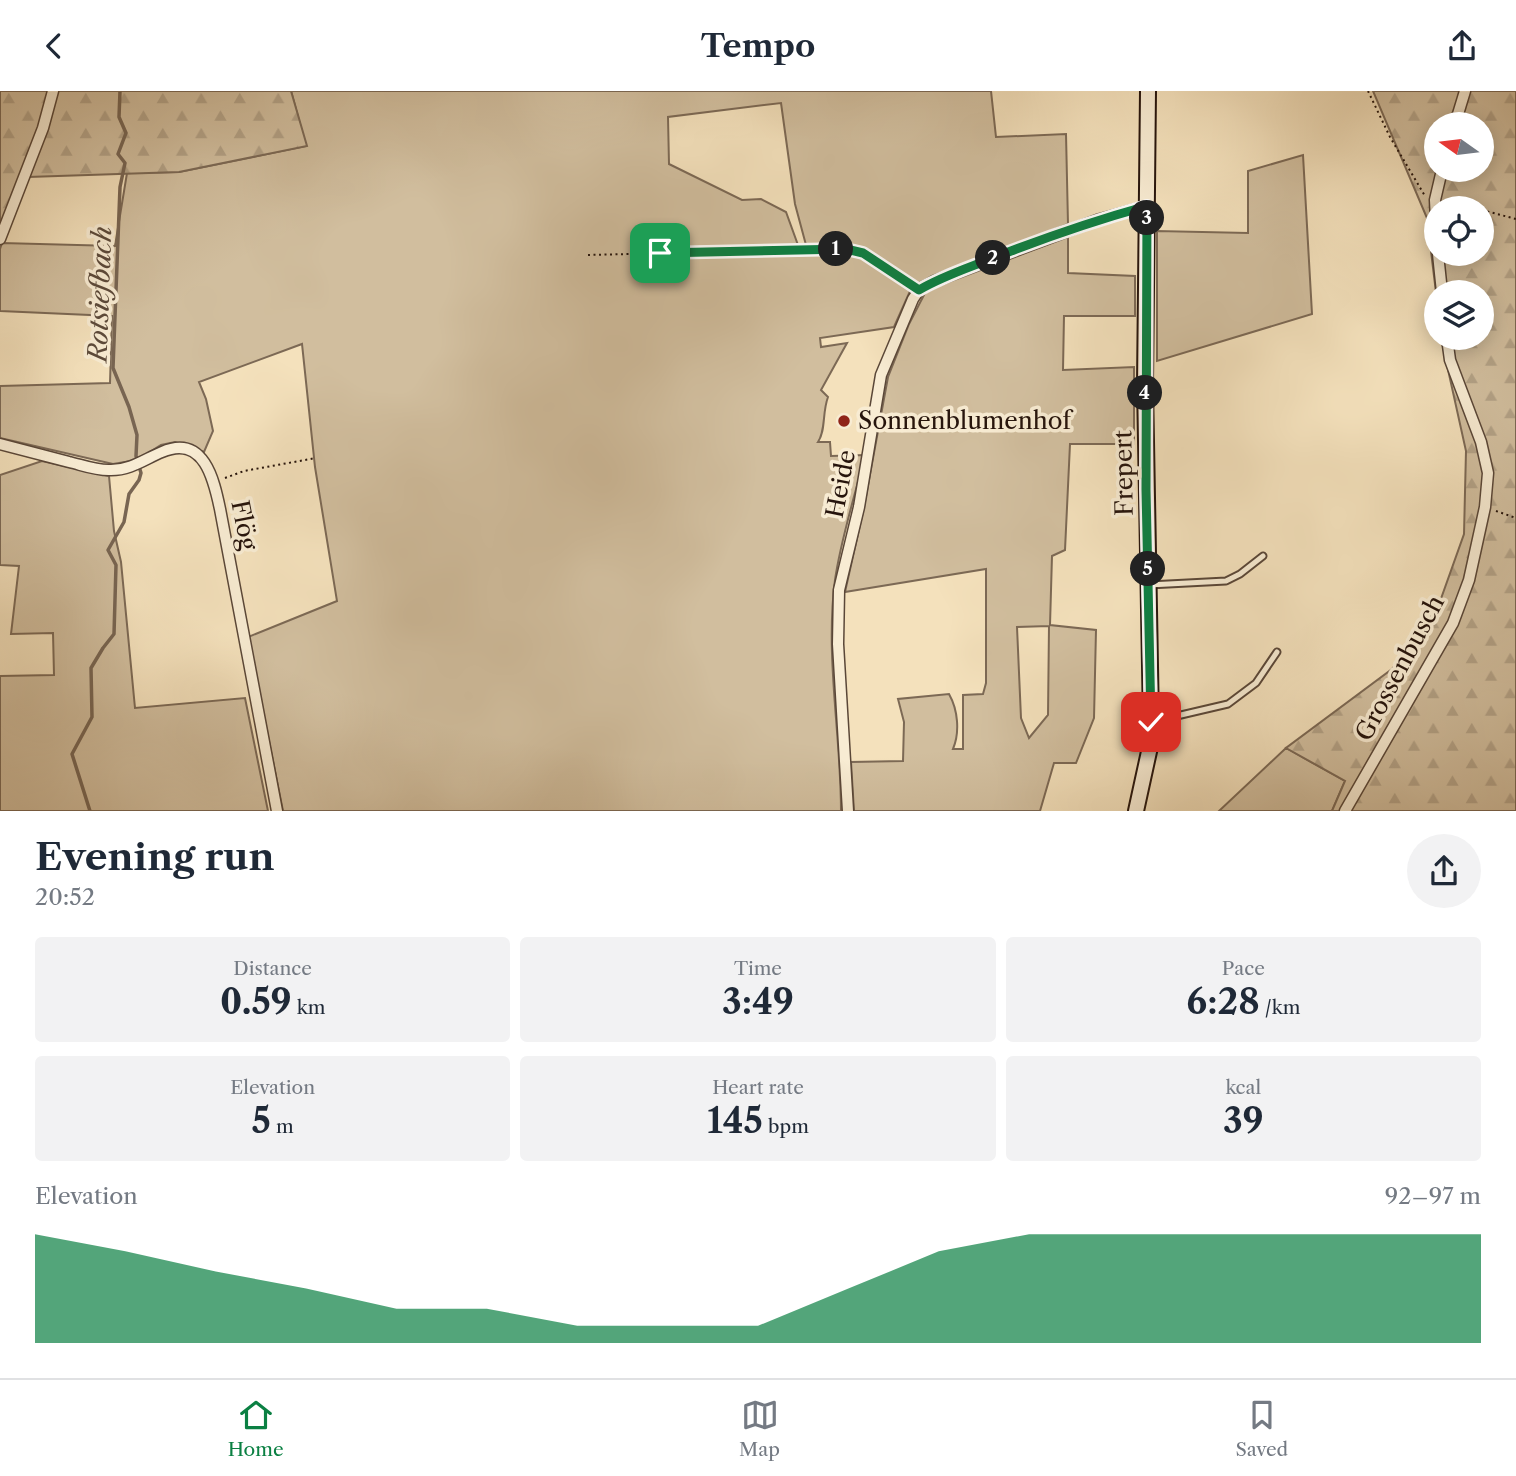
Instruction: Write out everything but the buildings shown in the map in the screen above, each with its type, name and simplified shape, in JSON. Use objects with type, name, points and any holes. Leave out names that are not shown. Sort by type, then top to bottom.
[{"type":"street","points":[[0,239],[43,128],[53,91]]},
{"type":"street","name":"Frepert","points":[[1136,811],[1150,747],[1151,722],[1145,398],[1148,91]]},
{"type":"street","points":[[1459,112],[1465,91]]},
{"type":"street","points":[[919,290],[934,281],[1018,248],[1097,220],[1147,206]]},
{"type":"street","name":"Heide","points":[[848,811],[838,643],[839,590],[861,495],[881,375],[919,290]]},
{"type":"street","name":"Grossenbusch","points":[[1345,811],[1454,622],[1469,580],[1485,507],[1488,473],[1481,442],[1449,350]]},
{"type":"street","name":"Flög","points":[[0,445],[110,470],[130,467],[162,452],[185,449],[206,463],[215,484],[277,811]]},
{"type":"lane","points":[[804,250],[846,249],[863,253],[919,290]]},
{"type":"lane","points":[[1149,585],[1226,581],[1263,556]]},
{"type":"lane","points":[[1151,722],[1227,704],[1256,683],[1277,652]]},
{"type":"path","points":[[1368,91],[1390,137],[1425,196]]},
{"type":"path","points":[[1494,213],[1516,219]]},
{"type":"path","points":[[588,255],[804,250]]},
{"type":"path","points":[[215,484],[244,471],[316,458]]},
{"type":"path","points":[[1485,507],[1516,518]]},
{"type":"green space","points":[[0,91],[291,91],[307,146],[179,172],[28,177],[0,231]]},
{"type":"green space","points":[[291,91],[991,91],[996,137],[1066,134],[1068,224],[920,282],[910,291],[894,327],[820,338],[821,347],[847,343],[821,390],[828,397],[818,442],[830,442],[831,456],[865,455],[841,549],[832,609],[841,811],[283,811],[248,637],[337,601],[315,467],[302,344],[199,382],[213,431],[204,452],[175,442],[161,445],[137,460],[113,464],[0,438],[0,386],[110,383],[112,316],[0,311],[0,249],[2,243],[115,246],[127,173],[179,172],[306,146]],"holes":[[[781,103],[795,204],[806,245],[798,245],[786,212],[761,199],[742,200],[669,164],[668,117]]]},
{"type":"green space","points":[[1373,91],[1516,91],[1516,811],[1332,811],[1345,781],[1286,748],[1392,669],[1438,607],[1464,534],[1466,451],[1444,350],[1494,350],[1494,280],[1434,280],[1433,266],[1494,266],[1494,196],[1424,196],[1424,211]]},
{"type":"green space","points":[[1303,155],[1312,314],[1157,361],[1157,231],[1248,233],[1248,171]]},
{"type":"green space","points":[[1068,237],[1068,273],[1135,276],[1135,316],[1064,316],[1063,370],[1134,367],[1134,444],[1070,444],[1065,550],[1052,556],[1050,625],[1096,630],[1094,718],[1076,763],[1054,763],[1040,811],[854,811],[851,762],[903,761],[904,722],[898,699],[949,694],[957,721],[953,749],[963,749],[963,695],[983,694],[986,683],[986,569],[845,592],[888,377],[909,324],[925,293]],"holes":[[[1049,626],[1048,715],[1029,738],[1021,718],[1017,627]]]},
{"type":"green space","points":[[42,461],[109,476],[114,531],[121,562],[135,708],[245,698],[268,811],[0,811],[0,676],[54,675],[53,633],[11,634],[19,566],[0,565],[0,475]]},
{"type":"green space","points":[[1286,748],[1345,781],[1332,811],[1219,811]]},
{"type":"waterway","name":"Rotsiefbach","points":[[90,811],[72,754],[92,717],[91,668],[114,634],[116,565],[108,550],[124,522],[129,494],[141,473],[136,456],[137,435],[113,368],[120,187],[125,163],[118,154],[126,133],[119,117],[120,91]]},
{"type":"place","name":"Sonnenblumenhof","points":[[844,421]]},
{"type":"route","points":[[660,253],[846,249],[863,253],[919,290],[934,281],[1018,248],[1097,220],[1147,206],[1145,385],[1151,722]]}]
